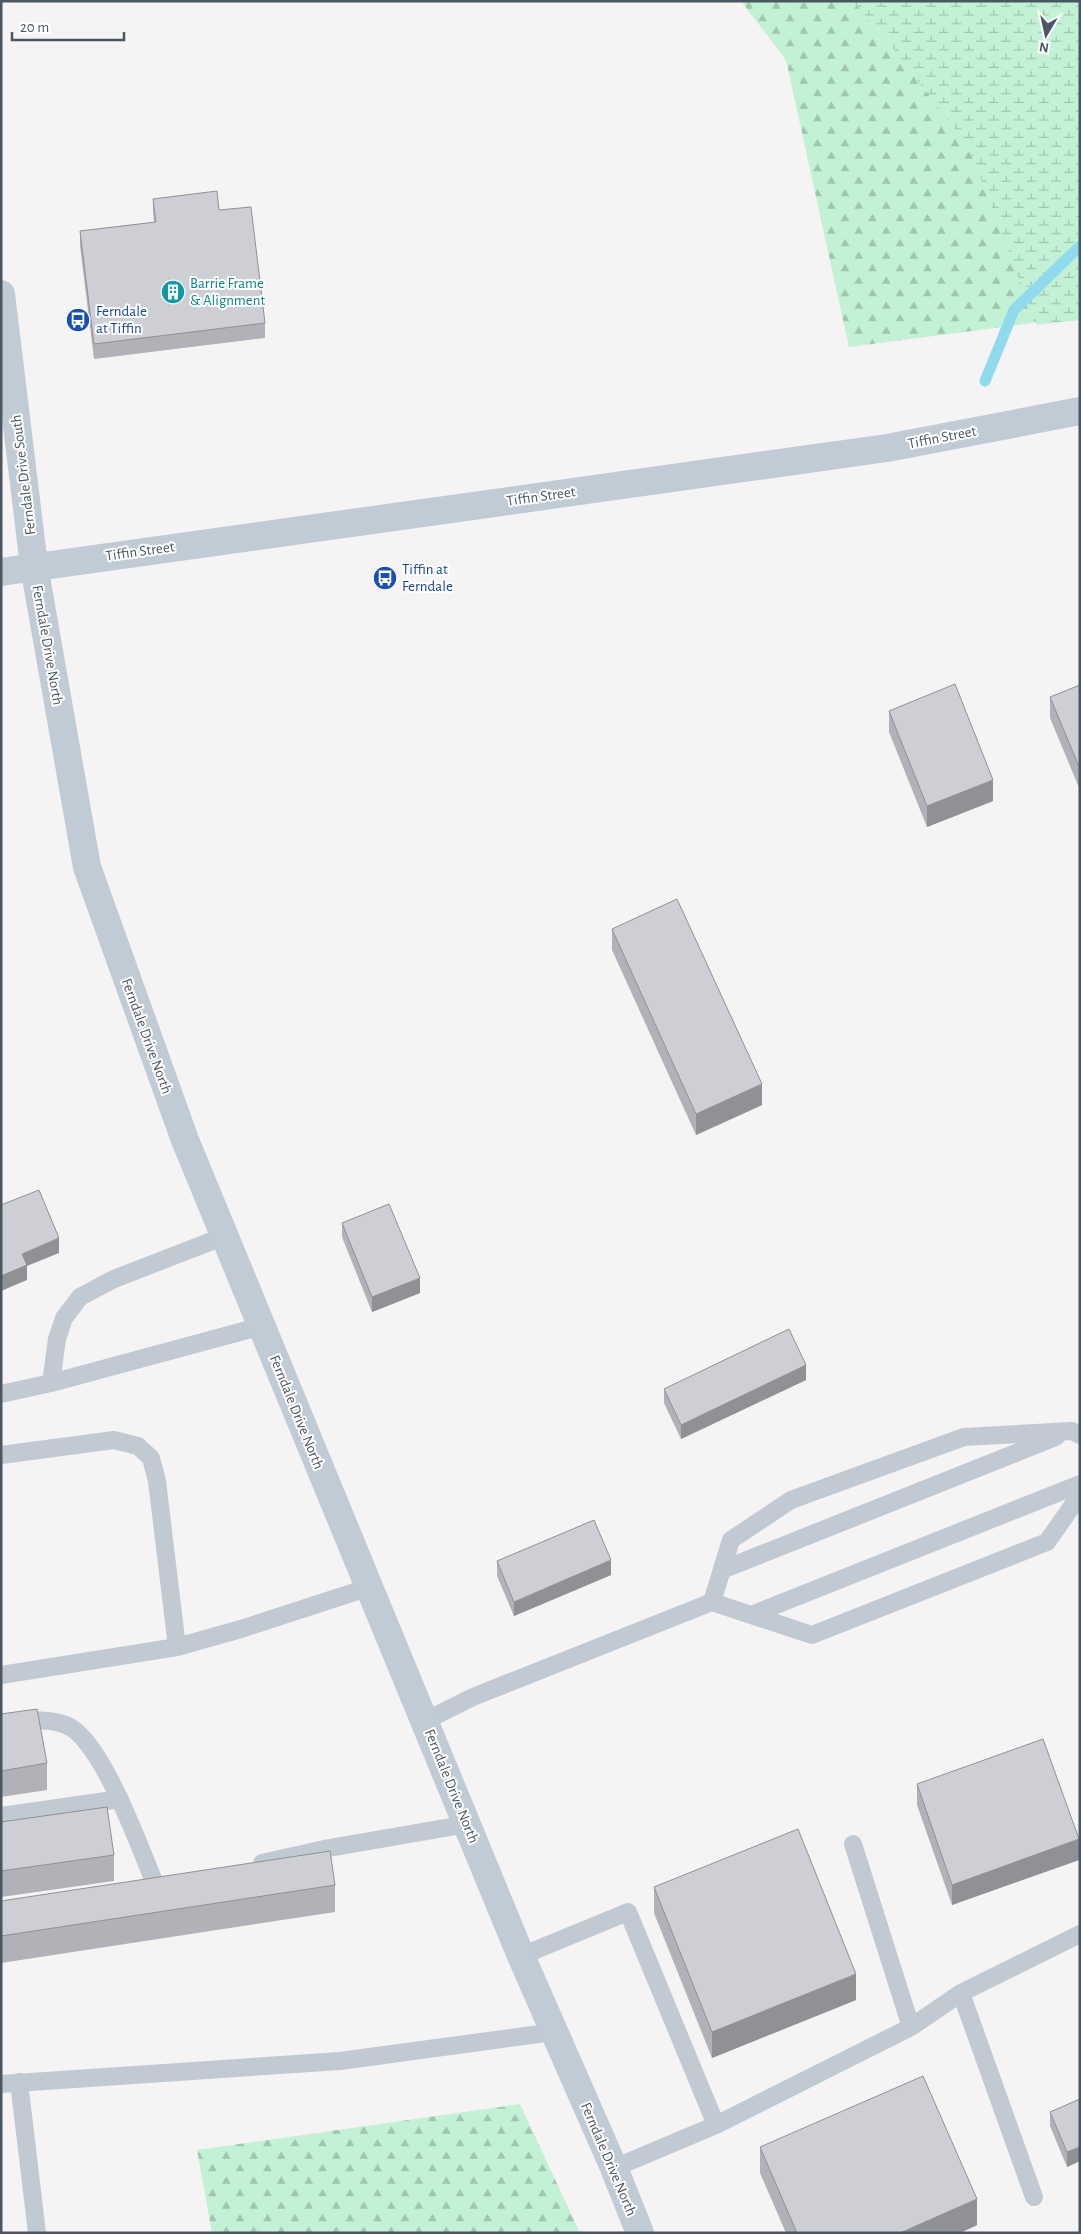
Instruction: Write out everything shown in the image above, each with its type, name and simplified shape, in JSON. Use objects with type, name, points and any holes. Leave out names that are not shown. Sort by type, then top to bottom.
[{"type":"main road","name":"Ferndale Drive South","points":[[1,294],[34,566]]},
{"type":"main road","name":"Tiffin Street","points":[[1,572],[887,448],[1080,411]]},
{"type":"main road","name":"Ferndale Drive North","points":[[34,566],[87,867],[185,1140],[426,1721],[521,1956],[614,2168],[640,2233]]},
{"type":"lane","points":[[51,1383],[57,1339],[64,1318],[80,1297],[114,1279],[224,1236]]},
{"type":"lane","points":[[1,1394],[51,1383],[262,1326]]},
{"type":"lane","points":[[712,1602],[731,1540],[790,1500],[964,1438],[1076,1433]]},
{"type":"lane","points":[[722,1570],[1076,1433]]},
{"type":"lane","points":[[1,1455],[114,1440],[138,1446],[151,1458],[157,1481],[177,1647]]},
{"type":"lane","points":[[751,1615],[1080,1484]]},
{"type":"lane","points":[[426,1721],[473,1697],[712,1602],[812,1635],[1047,1542],[1080,1495]]},
{"type":"lane","points":[[1,1675],[177,1647],[241,1629],[370,1587]]},
{"type":"lane","points":[[1,1724],[40,1720],[67,1725],[93,1748],[120,1799],[147,1888],[175,1881]]},
{"type":"lane","points":[[1,1816],[120,1799]]},
{"type":"lane","points":[[242,1867],[330,1848],[468,1824]]},
{"type":"lane","points":[[853,1844],[911,2027]]},
{"type":"lane","points":[[521,1956],[628,1912],[716,2125]]},
{"type":"lane","points":[[614,2168],[716,2125],[911,2027],[961,1993],[1080,1934]]},
{"type":"lane","points":[[961,1993],[1034,2196]]},
{"type":"lane","points":[[1,2084],[340,2061],[554,2032]]},
{"type":"lane","points":[[19,2082],[37,2233]]},
{"type":"green space","points":[[741,1],[1080,1],[1080,317],[849,347],[786,60]]},
{"type":"green space","points":[[853,1],[1080,1],[1080,320],[1037,325],[969,148],[896,52]]},
{"type":"green space","points":[[520,2104],[580,2233],[212,2233],[197,2150]]},
{"type":"building","name":"Barrie Frame & Alignment","points":[[217,191],[219,210],[251,207],[265,323],[94,344],[80,231],[156,222],[153,199]]},
{"type":"building","points":[[955,684],[993,780],[927,806],[889,711]]},
{"type":"building","points":[[1080,685],[1080,769],[1050,697]]},
{"type":"building","points":[[677,899],[762,1084],[696,1114],[612,929]]},
{"type":"building","points":[[39,1190],[59,1238],[22,1254],[27,1265],[1,1276],[1,1205]]},
{"type":"building","points":[[389,1204],[420,1278],[372,1297],[342,1223]]},
{"type":"building","points":[[789,1329],[806,1365],[681,1425],[664,1389]]},
{"type":"building","points":[[594,1520],[611,1560],[514,1602],[497,1561]]},
{"type":"building","points":[[37,1709],[47,1763],[1,1771],[1,1714]]},
{"type":"building","points":[[1043,1739],[1079,1839],[952,1885],[917,1784]]},
{"type":"building","points":[[107,1807],[114,1855],[1,1871],[1,1822]]},
{"type":"building","points":[[798,1829],[856,1974],[712,2032],[654,1887]]},
{"type":"building","points":[[330,1851],[335,1885],[1,1936],[1,1901]]},
{"type":"building","points":[[923,2076],[977,2199],[900,2233],[797,2233],[760,2147]]},
{"type":"building","points":[[1080,2099],[1080,2147],[1067,2152],[1050,2112]]},
{"type":"waterway","points":[[985,381],[1014,310],[1080,246]]},
{"type":"place","name":"Barrie Frame & Alignment","points":[[173,292]]},
{"type":"place","name":"Ferndale at Tiffin","points":[[78,320]]},
{"type":"place","name":"Tiffin at Ferndale","points":[[385,578]]}]
